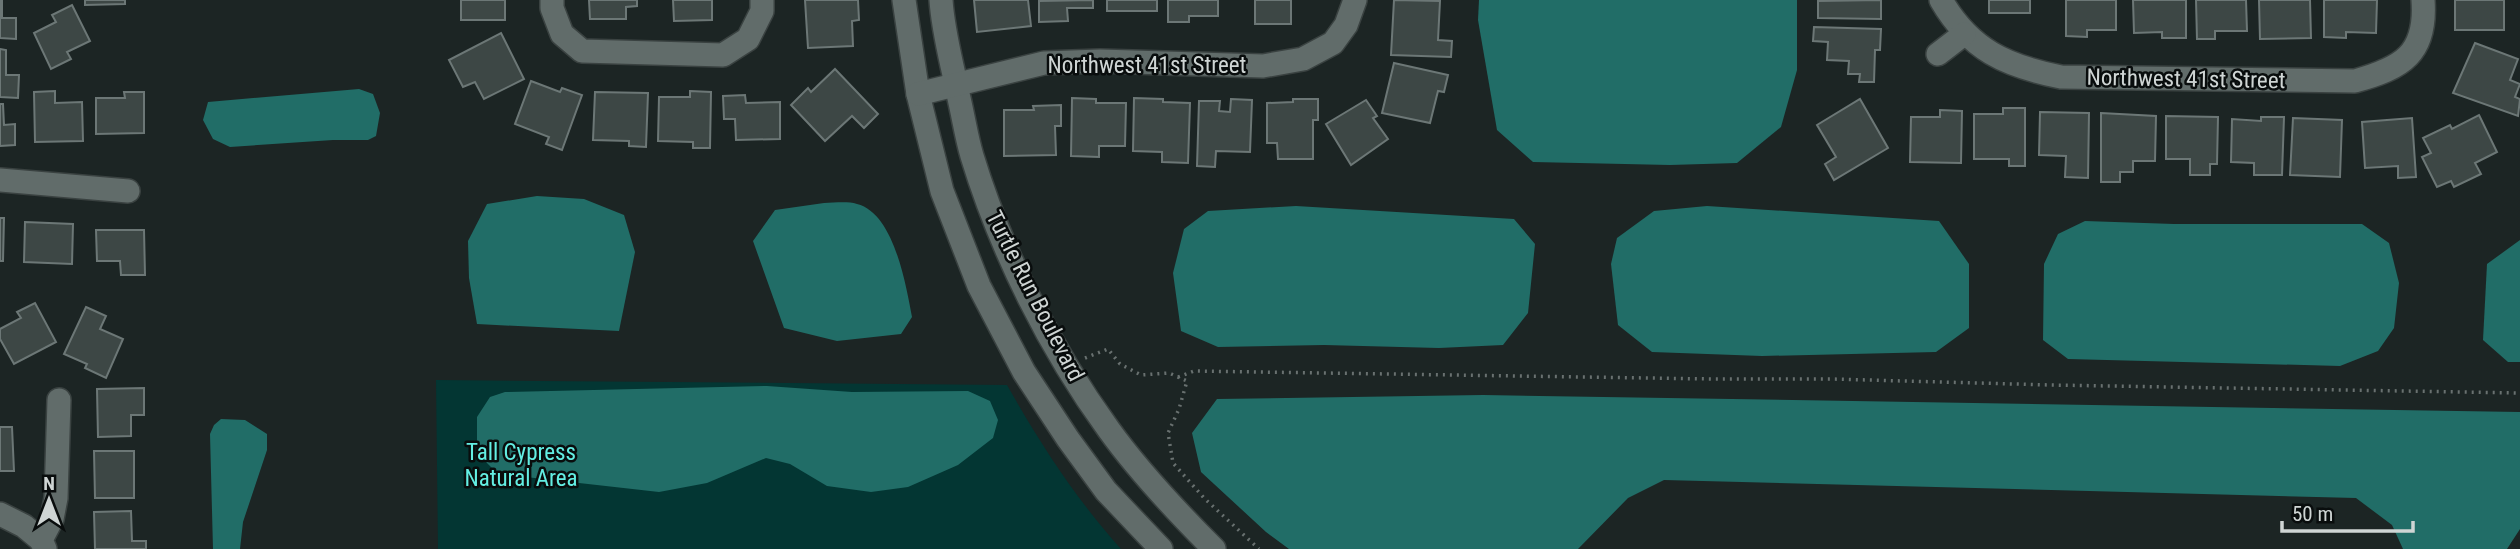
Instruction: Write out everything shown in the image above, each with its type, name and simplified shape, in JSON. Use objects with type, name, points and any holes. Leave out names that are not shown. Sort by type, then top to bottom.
[{"type":"street","points":[[552,0],[552,8],[562,34],[582,51],[723,55],[748,39],[762,11],[762,0]]},
{"type":"street","name":"Turtle Run Boulevard","points":[[904,0],[918,94],[942,191],[979,286],[1024,372],[1068,439],[1106,491],[1161,549]]},
{"type":"street","name":"Turtle Run Boulevard","points":[[941,0],[947,46],[971,152],[1002,240],[1059,354],[1109,430],[1167,502],[1214,549]]},
{"type":"street","name":"Northwest 41st Street","points":[[918,94],[1044,63],[1100,61],[1263,66],[1303,59],[1333,43],[1346,25],[1355,0]]},
{"type":"street","name":"Northwest 41st Street","points":[[1941,0],[1964,34],[1994,57],[2028,70],[2061,77],[2354,81],[2386,72],[2411,54],[2420,38],[2424,21],[2423,0]]},
{"type":"street","points":[[1938,54],[1964,34]]},
{"type":"street","points":[[0,180],[128,191]]},
{"type":"street","points":[[0,514],[24,526],[43,545],[56,498],[59,400]]},
{"type":"path","points":[[1080,360],[1108,349],[1120,364],[1142,375],[1168,373],[1187,381],[1168,433],[1173,463],[1204,498],[1259,549]]},
{"type":"path","points":[[1178,377],[1194,370],[2520,393]]},
{"type":"green space","name":"Tall Cypress Natural Area","points":[[436,380],[1007,385],[1060,470],[1121,549],[438,549]]},
{"type":"shaded area","points":[[1479,0],[1797,0],[1797,70],[1781,127],[1737,163],[1670,165],[1533,162],[1497,130],[1478,20]]},
{"type":"shaded area","points":[[359,89],[373,94],[380,113],[376,136],[368,140],[230,147],[213,139],[203,120],[208,102]]},
{"type":"shaded area","points":[[537,196],[584,199],[624,215],[635,252],[619,331],[477,324],[469,278],[468,241],[487,204]]},
{"type":"shaded area","points":[[824,203],[853,203],[870,210],[889,235],[902,270],[912,317],[901,334],[837,341],[784,328],[753,241],[775,210]]},
{"type":"shaded area","points":[[1296,206],[1514,219],[1535,244],[1528,313],[1503,345],[1439,348],[1324,345],[1218,347],[1181,331],[1173,273],[1184,229],[1208,211]]},
{"type":"shaded area","points":[[1707,206],[1939,221],[1969,264],[1969,328],[1936,352],[1762,356],[1652,352],[1618,325],[1611,264],[1617,238],[1654,211]]},
{"type":"shaded area","points":[[2085,221],[2362,224],[2389,243],[2399,283],[2394,328],[2378,351],[2340,366],[2068,359],[2043,340],[2044,264],[2058,234]]},
{"type":"shaded area","points":[[2520,240],[2520,362],[2508,362],[2483,340],[2487,264]]},
{"type":"shaded area","points":[[767,386],[852,392],[968,391],[990,401],[998,420],[993,438],[958,465],[908,487],[871,492],[827,486],[790,464],[766,458],[707,483],[659,492],[498,474],[483,459],[477,441],[477,417],[490,397],[505,392]]},
{"type":"shaded area","points":[[1483,395],[2520,412],[2520,529],[2507,549],[2403,549],[2392,525],[2356,498],[1664,480],[1628,498],[1578,549],[1289,549],[1266,532],[1201,472],[1192,433],[1217,399]]},
{"type":"shaded area","points":[[221,419],[245,420],[267,434],[267,450],[243,522],[240,549],[213,549],[210,434]]},
{"type":"building","points":[[0,0],[2,18],[16,18],[16,39],[0,38]]},
{"type":"building","points":[[85,0],[125,0],[125,4],[85,5]]},
{"type":"building","points":[[461,0],[505,0],[505,20],[461,20]]},
{"type":"building","points":[[589,0],[637,0],[637,6],[626,7],[626,19],[590,19]]},
{"type":"building","points":[[673,0],[712,0],[712,20],[674,21]]},
{"type":"building","points":[[805,0],[858,0],[859,20],[852,21],[853,46],[808,48]]},
{"type":"building","points":[[974,0],[1028,0],[1031,26],[977,32]]},
{"type":"building","points":[[1093,0],[1093,8],[1067,8],[1068,21],[1039,22],[1039,1]]},
{"type":"building","points":[[1107,0],[1157,0],[1157,11],[1107,11]]},
{"type":"building","points":[[1168,0],[1218,0],[1218,16],[1189,16],[1189,22],[1168,22]]},
{"type":"building","points":[[1255,0],[1291,0],[1291,24],[1255,24]]},
{"type":"building","points":[[1394,0],[1440,1],[1438,40],[1452,41],[1451,57],[1391,55]]},
{"type":"building","points":[[1881,0],[1881,19],[1818,18],[1818,1]]},
{"type":"building","points":[[1989,0],[2030,0],[2030,13],[1989,13]]},
{"type":"building","points":[[2066,0],[2116,0],[2116,30],[2087,30],[2087,37],[2066,36]]},
{"type":"building","points":[[2133,0],[2186,0],[2186,38],[2162,38],[2162,32],[2134,33]]},
{"type":"building","points":[[2196,0],[2246,0],[2247,31],[2215,31],[2215,39],[2197,39]]},
{"type":"building","points":[[2259,0],[2310,0],[2311,38],[2260,39]]},
{"type":"building","points":[[2324,0],[2377,0],[2376,33],[2346,32],[2346,38],[2324,37]]},
{"type":"building","points":[[2455,0],[2504,0],[2504,30],[2455,30]]},
{"type":"building","points":[[72,5],[90,41],[67,52],[71,59],[51,69],[34,33],[56,22],[52,15]]},
{"type":"building","points":[[1814,27],[1881,29],[1880,50],[1875,50],[1874,82],[1859,82],[1860,74],[1848,74],[1849,61],[1827,60],[1828,42],[1813,41]]},
{"type":"building","points":[[501,33],[524,79],[484,99],[475,82],[463,87],[449,60]]},
{"type":"building","points":[[2475,43],[2518,59],[2510,80],[2520,84],[2515,97],[2520,99],[2518,116],[2453,93]]},
{"type":"building","points":[[0,49],[6,50],[6,75],[19,75],[18,98],[0,97]]},
{"type":"building","points":[[1394,63],[1448,75],[1444,92],[1438,91],[1430,123],[1382,113]]},
{"type":"building","points":[[835,69],[878,114],[864,128],[852,116],[825,141],[791,105],[808,88],[811,92]]},
{"type":"building","points":[[531,81],[560,92],[562,88],[582,95],[562,150],[546,144],[549,137],[515,124]]},
{"type":"building","points":[[55,91],[55,103],[82,102],[83,141],[35,142],[34,92]]},
{"type":"building","points":[[690,91],[711,92],[710,148],[693,148],[693,142],[658,141],[659,97],[690,97]]},
{"type":"building","points":[[124,92],[144,92],[144,133],[96,134],[96,98],[125,98]]},
{"type":"building","points":[[595,92],[648,93],[646,147],[629,146],[629,141],[593,140]]},
{"type":"building","points":[[745,95],[746,103],[780,102],[780,139],[736,140],[735,119],[724,119],[723,96]]},
{"type":"building","points":[[1072,98],[1096,99],[1096,103],[1126,103],[1125,146],[1099,146],[1099,157],[1071,156]]},
{"type":"building","points":[[1134,98],[1190,103],[1188,163],[1162,162],[1162,152],[1133,151]]},
{"type":"building","points":[[1231,99],[1252,100],[1250,152],[1216,151],[1215,167],[1197,166],[1199,101],[1220,101],[1219,111],[1230,112]]},
{"type":"building","points":[[1293,99],[1318,99],[1318,120],[1313,120],[1313,159],[1278,159],[1277,143],[1267,143],[1267,103],[1293,102]]},
{"type":"building","points":[[1860,99],[1888,148],[1834,180],[1825,164],[1836,157],[1817,125]]},
{"type":"building","points":[[1366,100],[1377,116],[1373,118],[1388,139],[1351,165],[1326,124]]},
{"type":"building","points":[[0,104],[3,104],[4,125],[15,124],[15,145],[0,146]]},
{"type":"building","points":[[1061,105],[1061,126],[1055,126],[1056,155],[1004,156],[1004,110],[1034,110],[1033,106]]},
{"type":"building","points":[[2003,108],[2025,108],[2025,166],[2009,166],[2009,159],[1974,159],[1974,114],[2003,114]]},
{"type":"building","points":[[1940,110],[1962,111],[1961,163],[1910,162],[1911,117],[1940,117]]},
{"type":"building","points":[[2040,112],[2089,113],[2088,178],[2065,177],[2066,156],[2039,155]]},
{"type":"building","points":[[2101,113],[2156,116],[2155,161],[2133,161],[2133,172],[2120,172],[2120,182],[2101,182]]},
{"type":"building","points":[[2479,115],[2497,152],[2475,163],[2481,174],[2454,187],[2451,181],[2437,187],[2422,157],[2431,153],[2423,138],[2450,125],[2452,129]]},
{"type":"building","points":[[2166,116],[2218,117],[2217,164],[2210,164],[2210,175],[2190,175],[2190,159],[2166,159]]},
{"type":"building","points":[[2261,117],[2284,117],[2282,175],[2254,175],[2254,163],[2231,162],[2232,119],[2261,121]]},
{"type":"building","points":[[2293,118],[2342,120],[2340,177],[2290,175]]},
{"type":"building","points":[[2412,118],[2416,177],[2398,178],[2398,166],[2365,168],[2362,122]]},
{"type":"building","points":[[0,218],[4,218],[3,261],[0,261]]},
{"type":"building","points":[[25,222],[73,224],[72,264],[24,262]]},
{"type":"building","points":[[96,230],[144,230],[145,275],[121,275],[120,261],[97,261]]},
{"type":"building","points":[[35,303],[56,342],[14,364],[0,339],[0,329],[21,318],[17,312]]},
{"type":"building","points":[[86,307],[106,316],[100,329],[123,339],[106,378],[85,368],[87,364],[64,354]]},
{"type":"building","points":[[144,388],[144,415],[131,415],[131,436],[98,437],[97,389]]},
{"type":"building","points":[[0,427],[12,427],[14,471],[0,471]]},
{"type":"building","points":[[94,451],[134,451],[134,498],[95,498]]},
{"type":"building","points":[[131,511],[132,541],[146,541],[146,549],[95,549],[94,512]]}]
